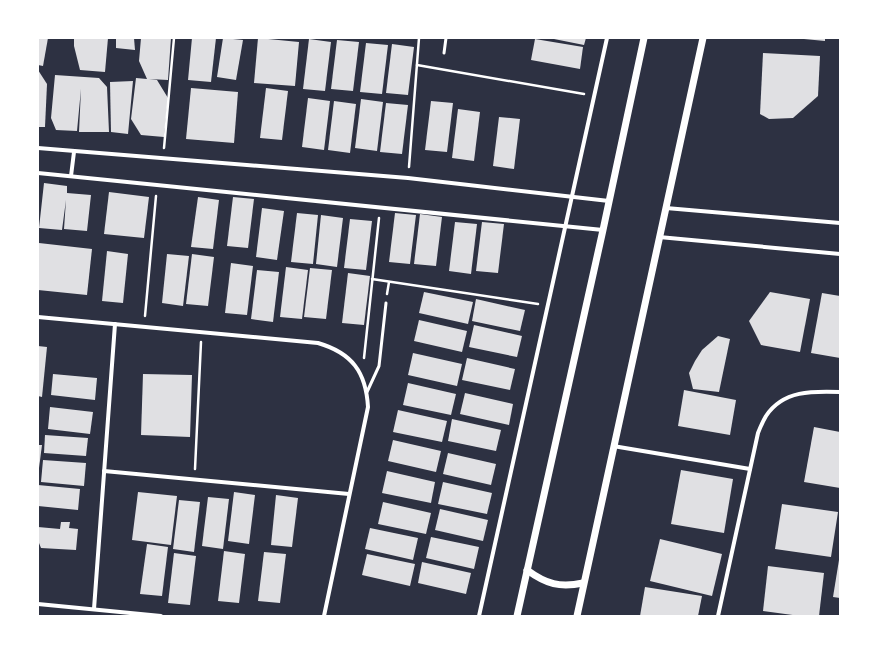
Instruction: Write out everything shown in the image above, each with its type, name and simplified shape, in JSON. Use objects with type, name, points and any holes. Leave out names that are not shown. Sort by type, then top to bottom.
[{"type":"street","points":[[479,616],[607,38]]},
{"type":"street","points":[[517,616],[644,38]]},
{"type":"street","points":[[577,616],[703,38]]},
{"type":"street","points":[[38,148],[408,178],[571,198],[609,201]]},
{"type":"street","points":[[71,176],[74,152]]},
{"type":"street","points":[[38,173],[603,230]]},
{"type":"street","points":[[666,208],[840,223]]},
{"type":"street","points":[[659,237],[840,254]]},
{"type":"street","points":[[38,317],[318,343],[332,347],[344,354],[362,377],[367,392],[368,407],[324,616]]},
{"type":"street","points":[[94,609],[115,324]]},
{"type":"street","points":[[718,616],[758,433],[766,416],[780,402],[798,393],[818,391],[840,392]]},
{"type":"street","points":[[613,446],[750,469]]},
{"type":"street","points":[[104,471],[349,494]]},
{"type":"street","points":[[527,570],[547,583],[559,586],[571,586],[583,583]]},
{"type":"street","points":[[38,604],[161,616]]},
{"type":"lane","points":[[444,53],[446,38]]},
{"type":"lane","points":[[367,392],[379,366],[386,303]]},
{"type":"path","points":[[163,159],[174,38]]},
{"type":"path","points":[[408,178],[419,38]]},
{"type":"path","points":[[417,64],[594,96]]},
{"type":"path","points":[[144,327],[157,185]]},
{"type":"path","points":[[362,377],[380,208]]},
{"type":"path","points":[[372,279],[548,306]]},
{"type":"path","points":[[195,480],[201,332]]},
{"type":"building","points":[[38,38],[48,38],[43,66],[38,65]]},
{"type":"building","points":[[74,38],[108,38],[105,72],[80,70],[74,46]]},
{"type":"building","points":[[116,38],[134,38],[135,50],[116,48]]},
{"type":"building","points":[[141,38],[171,38],[168,80],[149,79],[157,80],[168,98],[164,137],[141,135],[131,119],[136,78],[147,79],[139,61]]},
{"type":"building","points":[[192,38],[216,38],[211,82],[188,80]]},
{"type":"building","points":[[223,38],[243,40],[236,80],[217,77]]},
{"type":"building","points":[[258,38],[299,42],[295,86],[254,83]]},
{"type":"building","points":[[549,38],[586,38],[584,45]]},
{"type":"building","points":[[825,38],[825,41],[804,39]]},
{"type":"building","points":[[309,39],[331,42],[325,91],[303,89]]},
{"type":"building","points":[[535,39],[583,47],[580,69],[531,60]]},
{"type":"building","points":[[337,40],[359,42],[353,91],[331,89]]},
{"type":"building","points":[[366,43],[388,45],[382,94],[360,92]]},
{"type":"building","points":[[392,44],[414,47],[408,95],[386,93]]},
{"type":"building","points":[[763,53],[820,56],[818,96],[793,118],[769,119],[760,114]]},
{"type":"building","points":[[38,70],[47,84],[45,127],[38,127]]},
{"type":"building","points":[[55,75],[99,78],[107,87],[109,132],[79,132],[81,89],[77,131],[56,130],[51,118]]},
{"type":"building","points":[[133,81],[128,134],[111,132],[110,82]]},
{"type":"building","points":[[191,88],[238,92],[234,143],[186,139]]},
{"type":"building","points":[[266,88],[288,91],[282,140],[260,138]]},
{"type":"building","points":[[308,98],[330,101],[324,150],[302,147]]},
{"type":"building","points":[[361,99],[383,102],[377,151],[355,148]]},
{"type":"building","points":[[334,101],[356,104],[350,153],[328,150]]},
{"type":"building","points":[[431,101],[453,103],[447,152],[425,150]]},
{"type":"building","points":[[386,103],[408,105],[402,154],[380,152]]},
{"type":"building","points":[[458,109],[480,112],[474,161],[452,158]]},
{"type":"building","points":[[499,117],[520,119],[514,169],[493,166]]},
{"type":"building","points":[[44,183],[67,186],[67,193],[91,195],[87,231],[64,229],[66,200],[62,230],[39,228]]},
{"type":"building","points":[[109,192],[149,197],[144,238],[104,234]]},
{"type":"building","points":[[198,197],[219,200],[213,249],[191,247]]},
{"type":"building","points":[[233,197],[254,199],[248,248],[227,246]]},
{"type":"building","points":[[262,208],[284,211],[277,260],[256,257]]},
{"type":"building","points":[[297,213],[318,215],[313,264],[291,262]]},
{"type":"building","points":[[395,213],[416,215],[410,264],[389,262]]},
{"type":"building","points":[[420,214],[442,217],[436,266],[414,264]]},
{"type":"building","points":[[321,215],[343,218],[337,267],[316,264]]},
{"type":"building","points":[[350,219],[372,221],[366,270],[344,268]]},
{"type":"building","points":[[455,222],[477,224],[471,274],[449,271]]},
{"type":"building","points":[[482,222],[504,224],[498,273],[476,271]]},
{"type":"building","points":[[39,243],[92,249],[87,295],[38,290]]},
{"type":"building","points":[[107,251],[128,254],[123,303],[102,301]]},
{"type":"building","points":[[167,254],[189,256],[183,306],[162,303]]},
{"type":"building","points":[[192,254],[214,257],[208,306],[186,304]]},
{"type":"building","points":[[231,263],[253,266],[247,315],[225,313]]},
{"type":"building","points":[[286,267],[308,270],[302,319],[280,317]]},
{"type":"building","points":[[310,268],[332,270],[326,319],[304,317]]},
{"type":"building","points":[[257,270],[279,272],[273,322],[251,319]]},
{"type":"building","points":[[348,273],[370,276],[364,325],[342,323]]},
{"type":"building","points":[[424,292],[473,302],[468,324],[419,313]]},
{"type":"building","points":[[770,292],[810,299],[800,352],[761,345],[749,321]]},
{"type":"building","points":[[822,293],[840,296],[840,358],[811,353]]},
{"type":"building","points":[[476,299],[525,310],[520,331],[472,321]]},
{"type":"building","points":[[419,320],[467,331],[462,352],[414,341]]},
{"type":"building","points":[[474,325],[522,336],[517,357],[469,347]]},
{"type":"building","points":[[718,336],[730,339],[719,392],[693,389],[689,373],[702,350]]},
{"type":"building","points":[[38,346],[47,347],[42,397],[38,396]]},
{"type":"building","points":[[413,353],[462,364],[457,386],[408,375]]},
{"type":"building","points":[[467,358],[515,369],[510,390],[462,380]]},
{"type":"building","points":[[53,374],[97,378],[95,400],[51,395]]},
{"type":"building","points":[[143,374],[192,375],[190,437],[141,435]]},
{"type":"building","points":[[408,383],[456,394],[451,415],[403,405]]},
{"type":"building","points":[[684,390],[736,400],[730,435],[678,426]]},
{"type":"building","points":[[465,393],[513,404],[509,425],[460,414]]},
{"type":"building","points":[[50,407],[93,412],[90,434],[48,429]]},
{"type":"building","points":[[398,410],[447,421],[442,442],[393,432]]},
{"type":"building","points":[[452,419],[501,430],[496,451],[448,441]]},
{"type":"building","points":[[814,427],[840,432],[840,488],[804,482]]},
{"type":"building","points":[[45,435],[88,438],[86,456],[44,453]]},
{"type":"building","points":[[393,440],[441,451],[436,472],[388,461]]},
{"type":"building","points":[[38,445],[42,445],[39,468],[38,468]]},
{"type":"building","points":[[448,453],[496,464],[491,485],[443,474]]},
{"type":"building","points":[[43,460],[86,463],[84,486],[41,482]]},
{"type":"building","points":[[681,470],[733,479],[724,533],[671,524]]},
{"type":"building","points":[[387,471],[435,482],[431,503],[382,493]]},
{"type":"building","points":[[443,482],[492,493],[487,514],[438,504]]},
{"type":"building","points":[[38,485],[80,489],[78,510],[38,506]]},
{"type":"building","points":[[138,492],[177,496],[171,545],[132,540]]},
{"type":"building","points":[[234,492],[255,495],[249,544],[228,541]]},
{"type":"building","points":[[276,495],[298,498],[292,547],[271,545]]},
{"type":"building","points":[[208,497],[229,499],[223,549],[202,546]]},
{"type":"building","points":[[179,500],[200,502],[194,552],[173,549]]},
{"type":"building","points":[[383,502],[431,513],[426,534],[378,524]]},
{"type":"building","points":[[782,504],[838,512],[831,557],[775,549]]},
{"type":"building","points":[[440,509],[488,520],[483,541],[435,530]]},
{"type":"building","points":[[61,522],[70,522],[69,528],[78,529],[76,550],[41,548],[38,543],[38,527],[60,529]]},
{"type":"building","points":[[370,528],[418,538],[413,560],[365,549]]},
{"type":"building","points":[[431,537],[479,547],[474,569],[426,558]]},
{"type":"building","points":[[660,539],[722,554],[712,596],[650,581]]},
{"type":"building","points":[[147,544],[168,547],[162,596],[140,594]]},
{"type":"building","points":[[224,551],[245,554],[239,603],[218,601]]},
{"type":"building","points":[[264,552],[286,554],[280,603],[258,601]]},
{"type":"building","points":[[174,553],[196,556],[190,605],[168,603]]},
{"type":"building","points":[[367,554],[415,564],[410,586],[362,575]]},
{"type":"building","points":[[840,560],[840,598],[833,597]]},
{"type":"building","points":[[422,562],[471,573],[466,594],[418,583]]},
{"type":"building","points":[[768,566],[824,573],[819,616],[800,616],[763,611]]},
{"type":"building","points":[[645,587],[702,596],[698,616],[640,616]]}]
